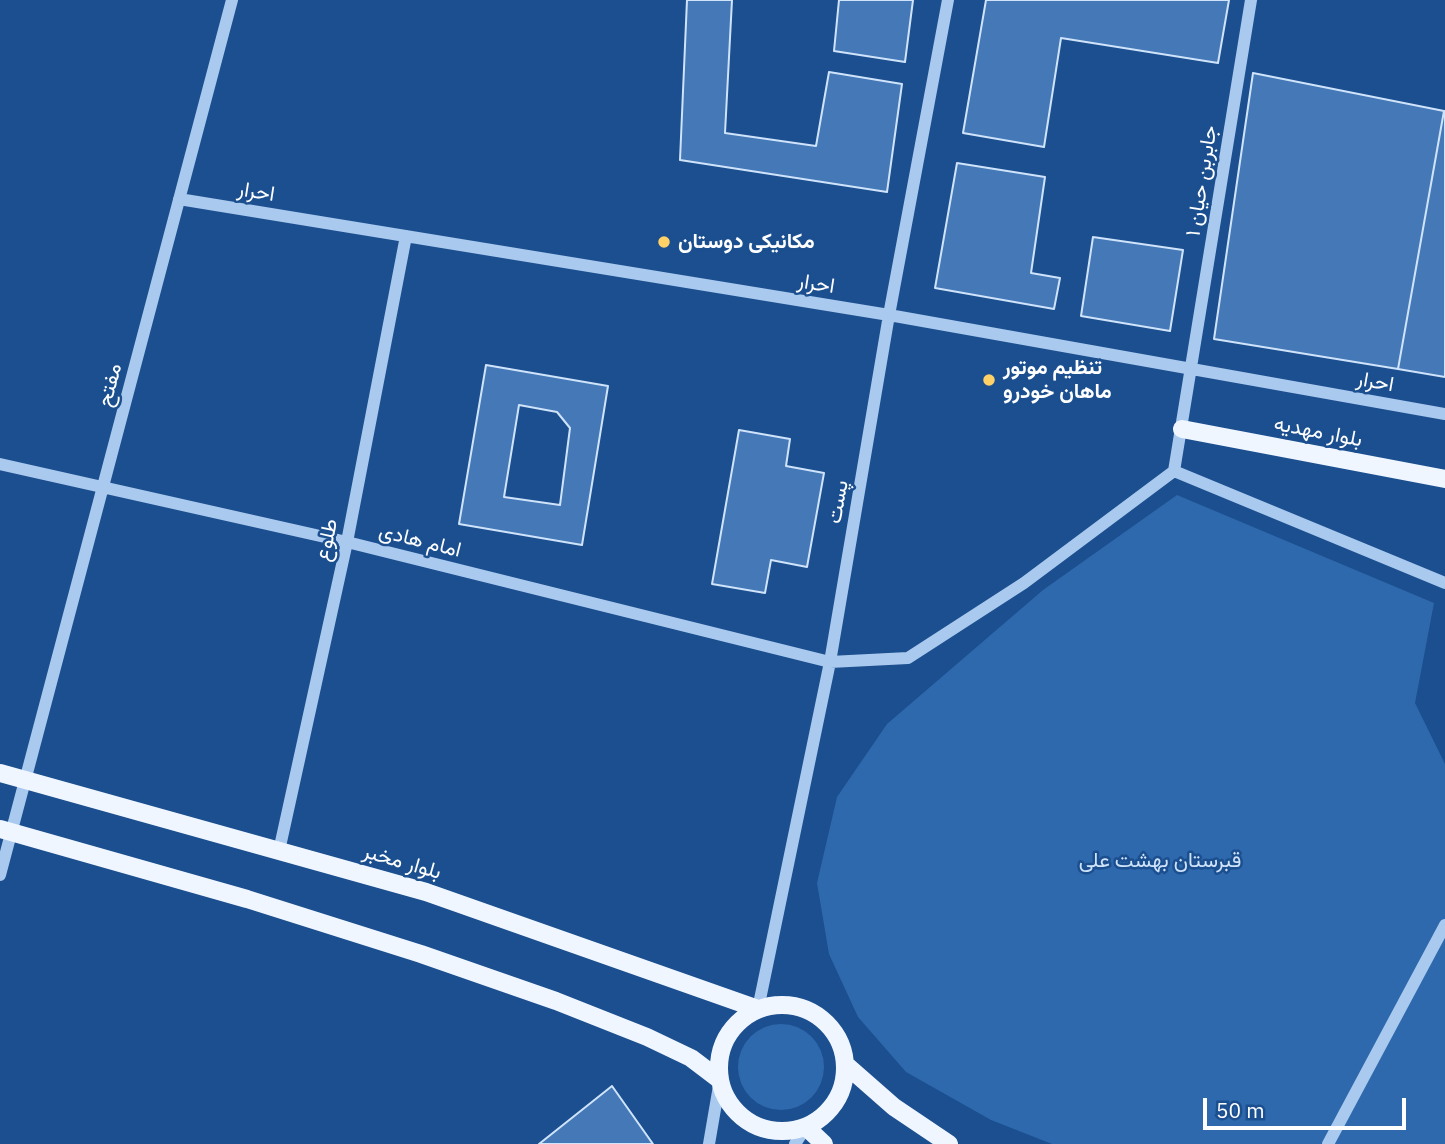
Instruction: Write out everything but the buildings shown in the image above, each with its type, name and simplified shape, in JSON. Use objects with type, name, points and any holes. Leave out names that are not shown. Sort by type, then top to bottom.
[{"type":"main road","name":"بلوار مهدیه","points":[[1182,429],[1445,479]]},
{"type":"main road","name":"بلوار مخبر","points":[[0,773],[426,892],[758,1009]]},
{"type":"main road","points":[[6,830],[247,899],[434,958],[647,1037],[691,1058],[720,1080]]},
{"type":"main road","points":[[772,1005],[802,1008],[816,1015],[836,1036],[845,1064],[843,1084],[836,1102],[822,1116],[806,1126],[788,1131],[769,1130],[752,1124],[737,1113],[720,1080],[720,1059],[727,1038],[746,1016],[772,1005]]},
{"type":"main road","points":[[845,1064],[894,1107],[949,1144]]},
{"type":"main road","points":[[806,1126],[824,1144]]},
{"type":"street","name":"مفتح","points":[[6,830],[26,780],[232,0]]},
{"type":"street","name":"پست","points":[[758,1009],[830,662],[889,315],[948,0]]},
{"type":"street","name":"جابربن حیان ۱","points":[[1174,471],[1251,0]]},
{"type":"street","name":"احرار","points":[[179,199],[889,315],[1445,414]]},
{"type":"street","name":"طلوع","points":[[279,851],[347,542],[406,236]]},
{"type":"street","name":"امام هادی","points":[[0,464],[347,542],[830,662],[908,657],[1024,583],[1174,471]]},
{"type":"street","points":[[1174,471],[1445,583]]},
{"type":"street","points":[[0,875],[6,830]]},
{"type":"street","points":[[1328,1144],[1445,925]]},
{"type":"street","points":[[709,1144],[720,1080]]},
{"type":"street","points":[[795,1144],[806,1126]]},
{"type":"green space","name":"قبرستان بهشت علی","points":[[1177,495],[1434,603],[1415,703],[1445,764],[1445,1144],[1052,1144],[991,1120],[906,1072],[858,1017],[829,954],[817,883],[837,797],[887,724],[1043,590]]},
{"type":"green space","points":[[781,1024],[805,1031],[817,1043],[824,1067],[817,1091],[805,1103],[781,1110],[757,1103],[745,1091],[738,1067],[745,1043],[757,1031]]},
{"type":"place","name":"مکانیکی دوستان","points":[[664,242]]},
{"type":"place","name":"تنظیم موتور ماهان خودرو","points":[[989,380]]}]
